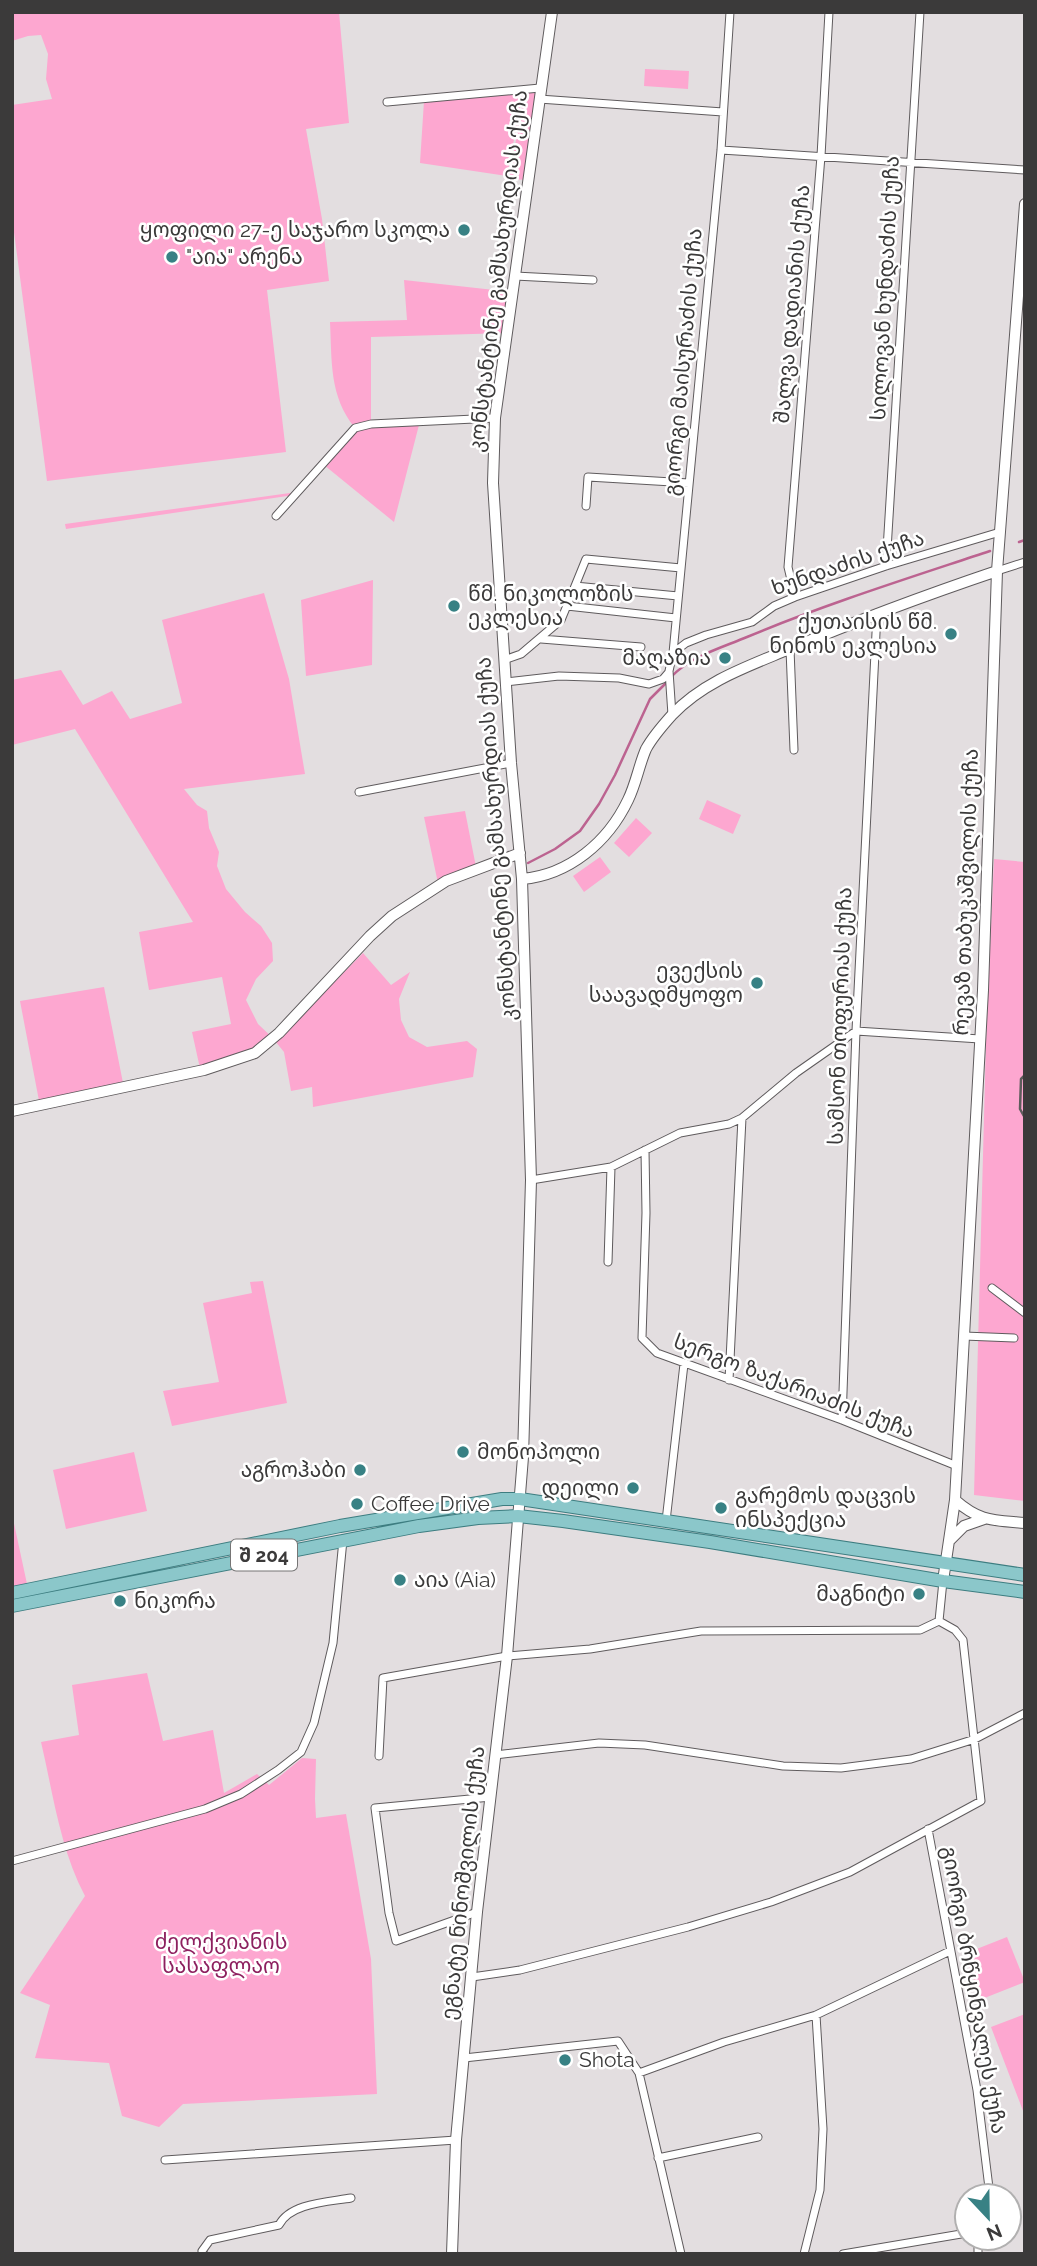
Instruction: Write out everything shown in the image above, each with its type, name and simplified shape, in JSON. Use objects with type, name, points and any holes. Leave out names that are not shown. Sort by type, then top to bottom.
[{"type":"main road","name":"შ 204","points":[[12,1593],[340,1526],[496,1500],[520,1499],[1025,1575]]},
{"type":"main road","name":"შ 204","points":[[12,1606],[343,1540],[478,1518],[518,1516],[710,1542],[1025,1592]]},
{"type":"street","name":"კონსტანტინე გამსახურდიას ქუჩა","points":[[518,1516],[523,1457],[531,1181],[522,878],[505,682],[493,482],[495,418],[552,12]]},
{"type":"street","name":"გიორგი მაისურაძის ქუჩა","points":[[672,715],[669,671],[673,653],[721,150],[730,12]]},
{"type":"street","name":"შალვა დადიანის ქუჩა","points":[[795,597],[788,567],[821,156],[829,12]]},
{"type":"street","name":"სილოვან ხუნდაძის ქუჩა","points":[[886,566],[920,12]]},
{"type":"street","points":[[387,102],[539,94],[723,112]]},
{"type":"street","points":[[721,150],[1025,170]]},
{"type":"street","name":"რევაზ თაბუკაშვილის ქუჩა","points":[[943,1581],[955,1500],[980,1039],[997,570],[1025,204]]},
{"type":"street","points":[[515,276],[593,280]]},
{"type":"street","points":[[276,516],[355,428],[371,424],[495,418]]},
{"type":"street","points":[[586,506],[588,477],[689,483]]},
{"type":"street","name":"ხუნდაძის ქუჩა","points":[[673,653],[686,643],[706,635],[752,622],[774,606],[795,597],[1000,532]]},
{"type":"street","points":[[504,660],[520,654],[561,620],[586,559],[681,568]]},
{"type":"street","points":[[522,878],[541,877],[560,870],[581,858],[600,839],[617,820],[629,799],[647,748],[672,715],[699,691],[732,673],[877,612],[1025,562]]},
{"type":"street","points":[[575,586],[678,596]]},
{"type":"street","points":[[567,606],[676,618]]},
{"type":"street","name":"სამსონ თოფურიას ქუჩა","points":[[842,1420],[856,1031],[877,612]]},
{"type":"street","points":[[541,639],[641,647]]},
{"type":"street","points":[[790,649],[794,750]]},
{"type":"street","points":[[505,682],[559,676],[619,678],[649,684],[663,679],[669,671]]},
{"type":"street","points":[[359,792],[511,763]]},
{"type":"street","points":[[12,1111],[204,1070],[255,1053],[279,1033],[391,916],[446,881],[520,853]]},
{"type":"street","points":[[531,1181],[611,1167],[680,1133],[729,1124],[742,1118],[796,1073],[856,1031],[980,1039]]},
{"type":"street","points":[[729,1380],[742,1118]]},
{"type":"street","name":"სერგო ზაქარიაძის ქუჩა","points":[[645,1150],[642,1338],[657,1353],[842,1420],[957,1466]]},
{"type":"street","points":[[608,1262],[611,1167]]},
{"type":"street","points":[[992,1287],[1025,1313]]},
{"type":"street","points":[[964,1336],[1014,1338]]},
{"type":"street","points":[[666,1521],[684,1363]]},
{"type":"street","points":[[955,1500],[985,1519],[1025,1523]]},
{"type":"street","name":"ეგნატე ნინოშვილის ქუჩა","points":[[452,2254],[456,2140],[477,1912],[508,1656],[518,1516]]},
{"type":"street","points":[[950,1540],[964,1526],[985,1519]]},
{"type":"street","points":[[12,1861],[205,1809],[242,1794],[301,1752],[314,1723],[334,1643],[343,1540]]},
{"type":"street","points":[[939,1621],[943,1581]]},
{"type":"street","points":[[379,1756],[383,1678],[508,1656],[590,1649],[701,1631],[920,1630],[939,1621]]},
{"type":"street","points":[[939,1621],[955,1630],[963,1640],[975,1739]]},
{"type":"street","points":[[495,1755],[599,1743],[633,1745],[783,1766],[841,1768],[911,1759],[975,1739],[1025,1713]]},
{"type":"street","name":"გიორგი ბრწყინვალეს ქუჩა","points":[[975,1739],[981,1801],[928,1829],[976,2090],[988,2182]]},
{"type":"street","points":[[477,1912],[396,1941],[389,1913],[375,1808],[491,1797]]},
{"type":"street","points":[[472,1977],[520,1970],[688,1927],[771,1902],[850,1872],[928,1829]]},
{"type":"street","points":[[639,2073],[724,2042],[816,2015],[950,1951]]},
{"type":"street","points":[[804,2254],[820,2190],[823,2129],[816,2015]]},
{"type":"street","points":[[464,2058],[618,2041],[639,2073],[681,2254]]},
{"type":"street","points":[[658,2158],[758,2137]]},
{"type":"street","points":[[165,2160],[456,2140]]},
{"type":"street","points":[[204,2254],[202,2251],[210,2239],[278,2225],[284,2216],[306,2207],[351,2198]]},
{"type":"street","points":[[843,2254],[953,2236]]},
{"type":"green space","name":"\"აია\" არენა","points":[[12,12],[339,12],[349,123],[306,129],[322,219],[329,281],[267,290],[286,452],[47,481],[12,217],[12,105],[52,99],[46,79],[48,54],[41,35],[12,41]]},
{"type":"green space","points":[[645,69],[689,71],[688,89],[644,86]]},
{"type":"green space","points":[[540,88],[528,180],[509,179],[525,90]]},
{"type":"green space","points":[[523,92],[507,176],[420,163],[424,101]]},
{"type":"green space","points":[[404,280],[512,292],[507,333],[371,337],[371,423],[420,421],[394,522],[324,465],[355,428],[336,391],[330,322],[407,320]]},
{"type":"green space","points":[[297,492],[290,499],[287,496],[66,529],[65,524]]},
{"type":"green space","points":[[373,580],[372,665],[306,676],[301,600]]},
{"type":"green space","points":[[264,593],[289,679],[305,774],[184,789],[197,805],[207,811],[209,828],[219,852],[217,866],[226,889],[261,926],[272,943],[273,961],[256,979],[246,1000],[258,1024],[276,1041],[363,953],[391,985],[410,972],[399,999],[401,1020],[409,1037],[427,1047],[467,1041],[477,1049],[473,1077],[313,1107],[312,1087],[291,1091],[284,1052],[275,1041],[201,1073],[192,1032],[231,1024],[222,977],[149,990],[139,932],[193,922],[75,729],[12,745],[12,680],[61,670],[83,705],[112,691],[130,719],[182,703],[162,620]]},
{"type":"green space","points":[[707,800],[741,815],[733,834],[699,819]]},
{"type":"green space","points":[[465,811],[477,872],[439,888],[424,817]]},
{"type":"green space","points":[[636,818],[652,833],[629,857],[614,843]]},
{"type":"green space","points":[[600,857],[611,872],[584,892],[573,876]]},
{"type":"green space","points":[[994,859],[1025,862],[1025,1501],[974,1495],[986,1042]]},
{"type":"green space","points":[[104,987],[124,1088],[40,1106],[20,1001]]},
{"type":"green space","points":[[263,1281],[287,1403],[172,1426],[163,1391],[219,1382],[203,1303],[252,1293],[250,1282]]},
{"type":"green space","points":[[134,1452],[147,1511],[66,1529],[53,1470]]},
{"type":"green space","points":[[12,1514],[27,1584],[12,1587]]},
{"type":"green space","name":"ძელქვიანის სასაფლაო","points":[[147,1673],[163,1741],[213,1730],[224,1793],[257,1774],[269,1785],[302,1758],[316,1759],[316,1818],[346,1814],[371,1959],[377,2094],[183,2104],[159,2127],[122,2116],[109,2063],[35,2058],[50,2005],[20,1993],[85,1896],[63,1840],[41,1742],[79,1735],[72,1685]]},
{"type":"green space","points":[[1007,1937],[1025,1982],[982,1999],[964,1954]]},
{"type":"green space","points":[[1025,2014],[1025,2116],[991,2027]]},
{"type":"waterway","points":[[1019,542],[1025,540]]},
{"type":"waterway","points":[[671,677],[697,658],[777,625],[990,551]]},
{"type":"waterway","points":[[528,863],[555,849],[580,831],[615,775],[650,699],[667,682]]},
{"type":"railway","points":[[1025,1075],[1021,1079],[1020,1109],[1025,1118]]},
{"type":"place","name":"ყოფილი 27-ე საჯარო სკოლა","points":[[464,230]]},
{"type":"place","name":"\"აია\" არენა","points":[[172,257]]},
{"type":"place","name":"წმ. ნიკოლოზის ეკლესია","points":[[454,606]]},
{"type":"place","name":"ქუთაისის წმ. ნინოს ეკლესია","points":[[951,634]]},
{"type":"place","name":"მაღაზია","points":[[725,658]]},
{"type":"place","name":"ევექსის საავადმყოფო","points":[[757,983]]},
{"type":"place","name":"მონოპოლი","points":[[463,1452]]},
{"type":"place","name":"აგროჰაბი","points":[[360,1470]]},
{"type":"place","name":"დეილი","points":[[633,1488]]},
{"type":"place","name":"Coffee Drive","points":[[357,1504]]},
{"type":"place","name":"გარემოს დაცვის ინსპექცია","points":[[721,1508]]},
{"type":"place","name":"აია (Aia)","points":[[400,1580]]},
{"type":"place","name":"მაგნიტი","points":[[919,1594]]},
{"type":"place","name":"ნიკორა","points":[[120,1601]]},
{"type":"place","name":"Shota","points":[[565,2060]]}]
